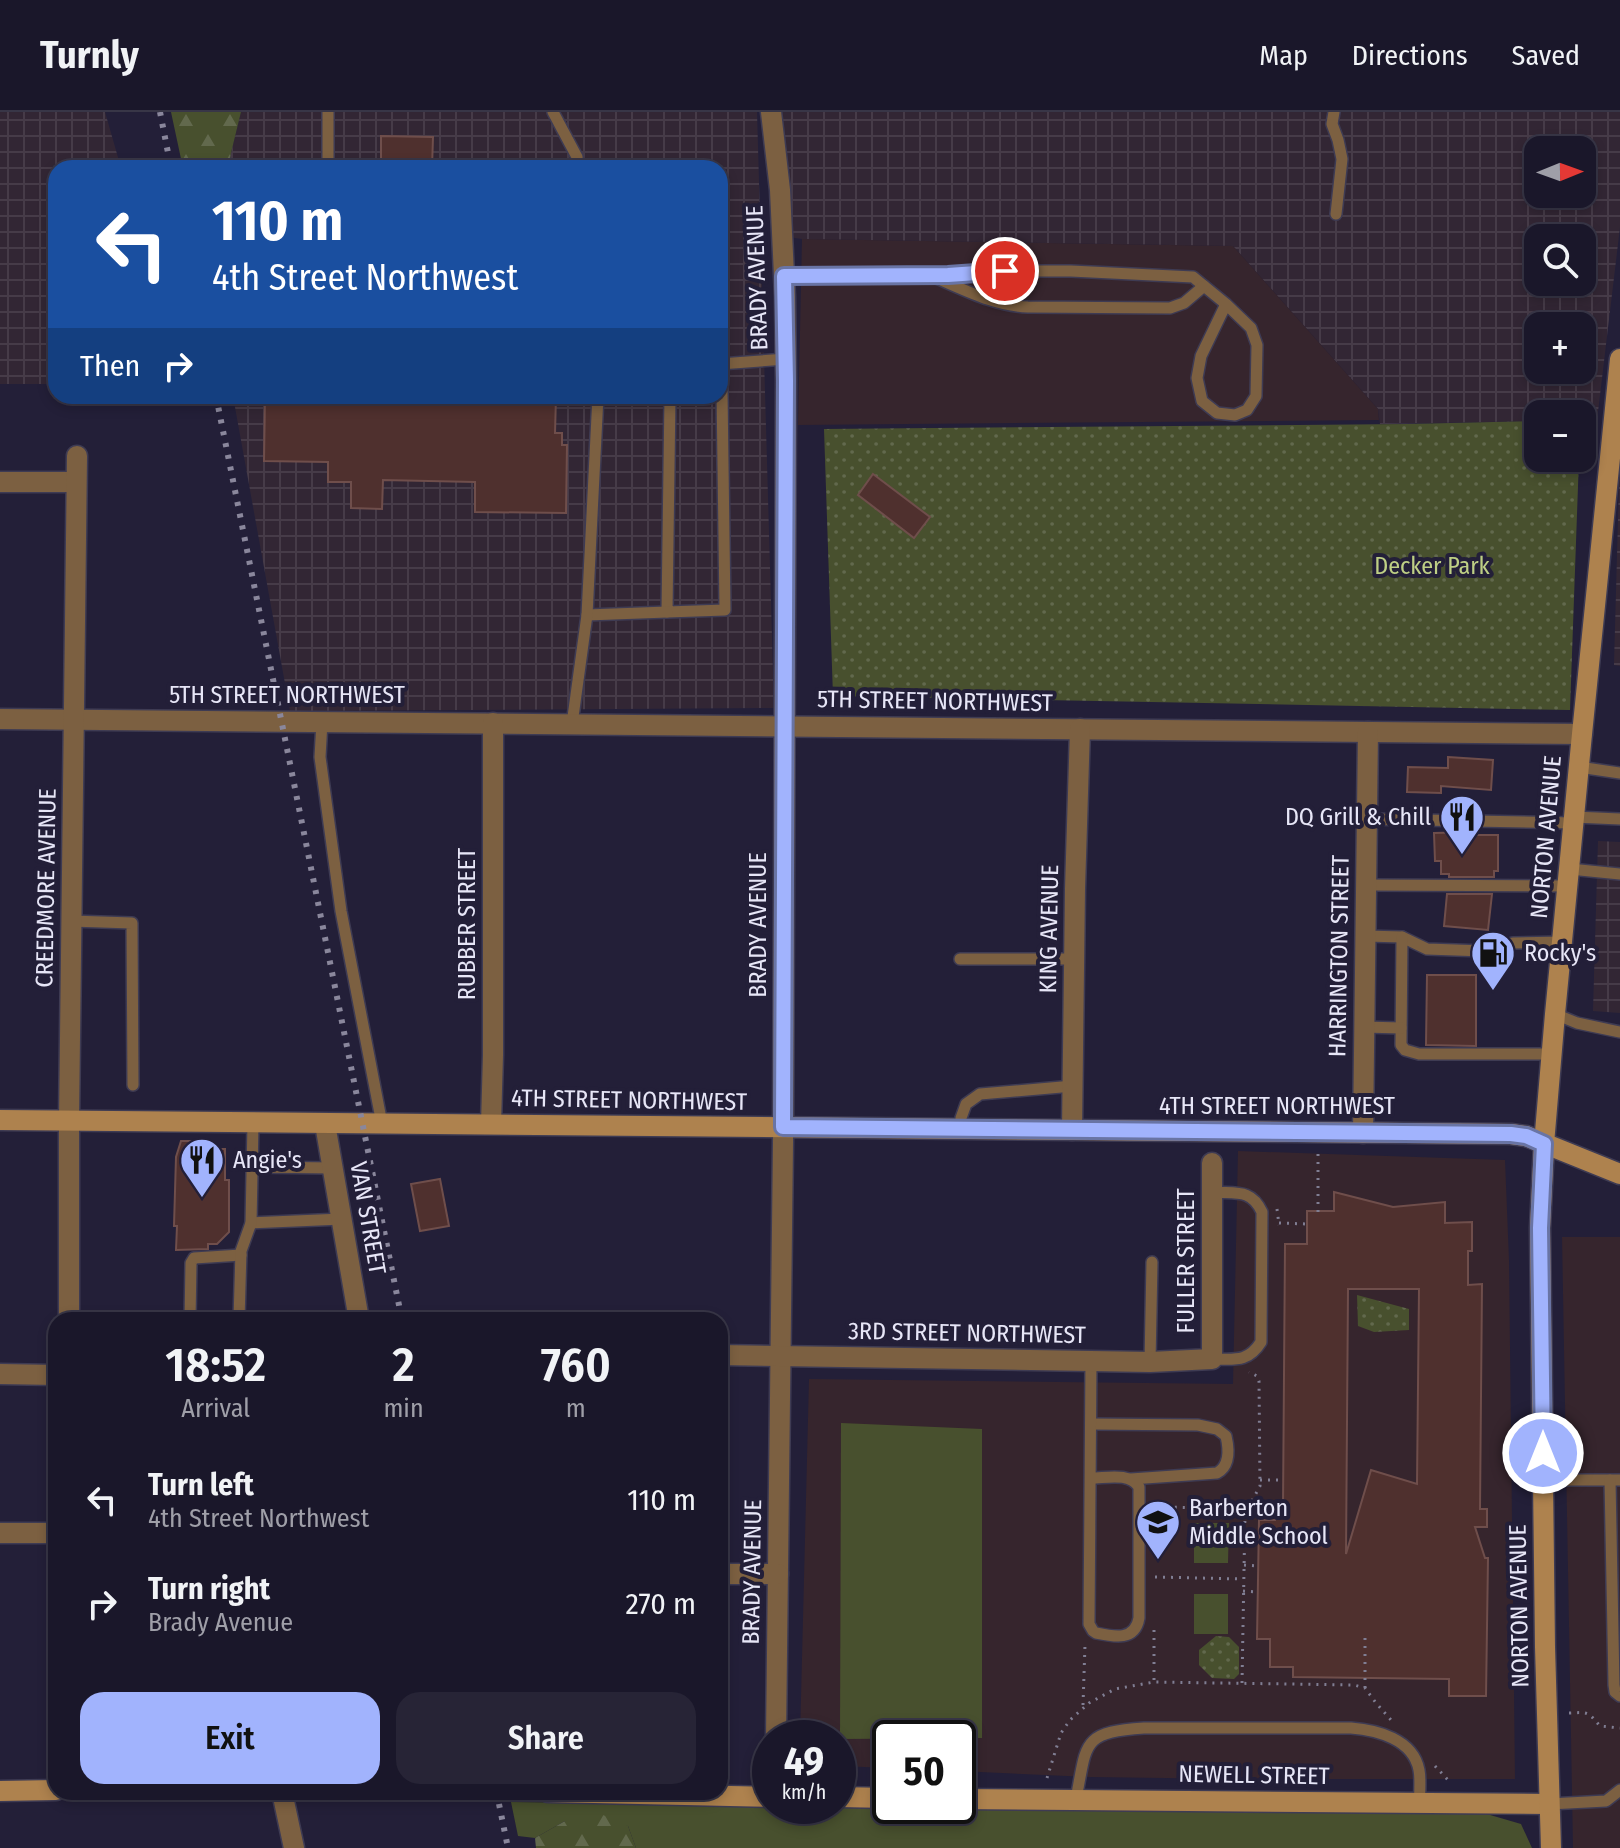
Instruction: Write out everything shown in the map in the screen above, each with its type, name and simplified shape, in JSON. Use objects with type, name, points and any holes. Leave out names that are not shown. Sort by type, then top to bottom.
[{"type":"street","name":"BRADY AVENUE","points":[[771,112],[780,190],[786,359],[783,1127],[776,1720]]},
{"type":"street","name":"NORTON AVENUE","points":[[1551,1848],[1540,1228],[1555,1014],[1620,359]]},
{"type":"street","name":"CREEDMORE AVENUE","points":[[69,1312],[77,456]]},
{"type":"street","points":[[0,482],[75,482]]},
{"type":"street","name":"5TH STREET NORTHWEST","points":[[0,719],[1582,734]]},
{"type":"street","name":"RUBBER STREET","points":[[491,1124],[493,723]]},
{"type":"street","name":"KING AVENUE","points":[[1072,1130],[1080,729]]},
{"type":"street","name":"HARRINGTON STREET","points":[[1363,1133],[1368,732]]},
{"type":"street","name":"4TH STREET NORTHWEST","points":[[0,1120],[1511,1134],[1526,1136],[1620,1174]]},
{"type":"street","name":"VAN STREET","points":[[325,1124],[358,1312]]},
{"type":"street","name":"FULLER STREET","points":[[1212,1163],[1212,1359]]},
{"type":"street","name":"3RD STREET NORTHWEST","points":[[728,1355],[1150,1362],[1212,1359]]},
{"type":"street","points":[[0,1374],[48,1375]]},
{"type":"street","points":[[0,1533],[48,1533]]},
{"type":"street","points":[[728,1574],[778,1574]]},
{"type":"street","points":[[0,1791],[48,1790]]},
{"type":"street","points":[[728,1796],[752,1797]]},
{"type":"street","name":"NEWELL STREET","points":[[976,1799],[1549,1804]]},
{"type":"street","points":[[284,1800],[294,1848]]},
{"type":"lane","points":[[328,112],[328,160]]},
{"type":"lane","points":[[553,112],[577,160]]},
{"type":"lane","points":[[1334,112],[1332,124],[1342,159],[1336,214]]},
{"type":"lane","points":[[784,276],[1058,271],[1193,277],[1226,304],[1251,328],[1257,345],[1256,396],[1247,410],[1235,415],[1217,413],[1202,401],[1197,378],[1201,356],[1226,304]]},
{"type":"lane","points":[[927,274],[997,302],[1028,307],[1170,308],[1184,303],[1204,286]]},
{"type":"lane","points":[[728,363],[786,359]]},
{"type":"lane","points":[[572,724],[587,615],[598,404]]},
{"type":"lane","points":[[667,612],[670,404]]},
{"type":"lane","points":[[587,615],[725,610],[722,404]]},
{"type":"lane","points":[[322,722],[320,757],[341,911],[382,1124]]},
{"type":"lane","points":[[1579,767],[1620,773]]},
{"type":"lane","points":[[1367,819],[1620,819]]},
{"type":"lane","points":[[1366,885],[1620,874]]},
{"type":"lane","points":[[71,921],[132,923],[133,1085]]},
{"type":"lane","points":[[1366,936],[1402,937],[1427,949],[1484,951],[1513,943],[1563,942]]},
{"type":"lane","points":[[1402,937],[1401,1045],[1405,1050],[1419,1054],[1553,1054]]},
{"type":"lane","points":[[960,959],[1074,959]]},
{"type":"lane","points":[[1555,1014],[1577,1023],[1620,1032]]},
{"type":"lane","points":[[1364,1027],[1401,1028]]},
{"type":"lane","points":[[961,1129],[966,1104],[980,1094],[1073,1086]]},
{"type":"lane","points":[[239,1312],[241,1255],[251,1223],[253,1123]]},
{"type":"lane","points":[[252,1167],[333,1168]]},
{"type":"lane","points":[[1212,1192],[1249,1195],[1257,1201],[1262,1212],[1261,1342],[1254,1352],[1242,1359],[1212,1359]]},
{"type":"lane","points":[[251,1223],[342,1219]]},
{"type":"lane","points":[[190,1312],[191,1263],[194,1258],[241,1255]]},
{"type":"lane","points":[[1150,1362],[1152,1262]]},
{"type":"lane","points":[[1091,1361],[1089,1624],[1093,1631],[1102,1634],[1129,1635],[1138,1626],[1141,1495],[1139,1487],[1131,1479]]},
{"type":"lane","points":[[1091,1424],[1198,1425],[1217,1429],[1226,1436],[1228,1459],[1223,1470],[1217,1473],[1131,1479],[1091,1478]]},
{"type":"lane","points":[[1543,1480],[1615,1480],[1614,1685],[1615,1692],[1620,1696]]},
{"type":"lane","points":[[1076,1799],[1085,1755],[1093,1740],[1101,1734],[1144,1728],[1351,1728],[1380,1733],[1405,1746],[1419,1768],[1420,1802]]},
{"type":"lane","points":[[1549,1804],[1606,1801],[1620,1790]]},
{"type":"path","points":[[1318,1153],[1318,1212]]},
{"type":"path","points":[[1279,1223],[1307,1224]]},
{"type":"path","points":[[1242,1683],[1245,1514],[1260,1486],[1259,1381],[1257,1376],[1244,1372]]},
{"type":"path","points":[[1260,1480],[1283,1480]]},
{"type":"path","points":[[1155,1529],[1156,1514],[1165,1507],[1248,1506],[1275,1520]]},
{"type":"path","points":[[1244,1565],[1258,1566]]},
{"type":"path","points":[[1140,1577],[1243,1579]]},
{"type":"path","points":[[1243,1591],[1258,1592]]},
{"type":"path","points":[[1154,1622],[1154,1682]]},
{"type":"path","points":[[1083,1708],[1085,1642],[1093,1631]]},
{"type":"path","points":[[1365,1636],[1365,1688],[1376,1703]]},
{"type":"path","points":[[1047,1778],[1061,1733],[1070,1720],[1098,1697],[1115,1689],[1154,1682],[1354,1685],[1365,1688]]},
{"type":"path","points":[[1569,1713],[1592,1715],[1600,1726],[1620,1728]]},
{"type":"shaded area","points":[[0,112],[105,112],[119,160],[48,160],[48,384],[0,384]]},
{"type":"shaded area","points":[[241,112],[757,112],[774,708],[290,711],[234,404],[728,404],[728,160],[230,160]]},
{"type":"shaded area","points":[[771,112],[1620,112],[1620,227],[1597,420],[1596,400],[1524,400],[1524,421],[1380,424],[1378,409],[1233,246],[802,239],[782,236]]},
{"type":"shaded area","points":[[802,239],[1233,246],[1378,409],[1379,420],[798,425]]},
{"type":"shaded area","points":[[1620,447],[1620,666],[1614,665]]},
{"type":"shaded area","points":[[1598,841],[1620,842],[1620,1013],[1593,1011]]},
{"type":"shaded area","name":"Barberton Middle School","points":[[1238,1151],[1505,1160],[1515,1779],[1239,1779],[976,1772],[976,1720],[872,1720],[872,1767],[856,1767],[856,1720],[800,1720],[809,1379],[1233,1384]]},
{"type":"shaded area","points":[[1562,1237],[1620,1237],[1620,1848],[1573,1848]]},
{"type":"green space","points":[[171,112],[241,112],[230,160],[181,160]]},
{"type":"green space","name":"Decker Park","points":[[1524,421],[1524,472],[1578,472],[1570,710],[833,696],[824,429]]},
{"type":"green space","points":[[1357,1295],[1409,1309],[1409,1330],[1374,1332],[1358,1326]]},
{"type":"green space","points":[[841,1423],[982,1429],[982,1738],[976,1738],[976,1720],[872,1720],[872,1739],[856,1739],[856,1720],[840,1720]]},
{"type":"green space","points":[[1194,1523],[1229,1523],[1228,1563],[1194,1563]]},
{"type":"green space","points":[[1194,1594],[1228,1594],[1228,1634],[1194,1634]]},
{"type":"green space","points":[[1216,1636],[1229,1637],[1239,1647],[1239,1674],[1234,1679],[1212,1678],[1199,1665],[1199,1650]]},
{"type":"green space","points":[[511,1802],[752,1805],[752,1824],[856,1824],[856,1807],[872,1807],[872,1824],[976,1824],[976,1808],[1480,1812],[1521,1824],[1532,1848],[636,1848],[628,1826],[565,1821],[535,1838],[518,1836]]},
{"type":"green space","points":[[603,1815],[628,1826],[636,1848],[536,1848],[535,1838],[565,1821]]},
{"type":"building","points":[[381,136],[433,137],[432,160],[381,160]]},
{"type":"building","points":[[265,404],[556,404],[555,433],[562,433],[562,445],[567,445],[566,513],[475,512],[475,482],[383,480],[382,509],[351,508],[351,482],[328,482],[328,462],[264,461]]},
{"type":"building","points":[[873,474],[930,517],[914,538],[858,495]]},
{"type":"building","points":[[1448,757],[1493,760],[1491,790],[1441,786],[1441,793],[1407,792],[1408,767],[1448,768]]},
{"type":"building","name":"DQ Grill & Chill","points":[[1473,832],[1473,835],[1498,835],[1498,871],[1494,871],[1494,877],[1449,877],[1449,874],[1441,874],[1441,861],[1435,861],[1434,833]]},
{"type":"building","points":[[1447,894],[1492,894],[1488,930],[1444,926]]},
{"type":"building","points":[[1427,975],[1476,975],[1476,1046],[1426,1045]]},
{"type":"building","name":"Angie's","points":[[181,1141],[204,1141],[204,1149],[225,1149],[225,1180],[229,1180],[229,1232],[217,1244],[208,1244],[208,1249],[176,1250],[176,1157]]},
{"type":"building","points":[[440,1179],[449,1226],[420,1231],[411,1184]]},
{"type":"building","points":[[1334,1192],[1393,1207],[1445,1202],[1445,1223],[1472,1222],[1468,1285],[1482,1284],[1480,1509],[1487,1509],[1487,1527],[1475,1527],[1485,1558],[1488,1558],[1486,1696],[1449,1696],[1449,1679],[1293,1677],[1293,1667],[1270,1667],[1270,1639],[1257,1639],[1259,1520],[1275,1520],[1276,1507],[1283,1507],[1285,1244],[1307,1244],[1307,1211],[1334,1211]],"holes":[[[1348,1289],[1419,1289],[1417,1484],[1371,1470],[1346,1554]]]},
{"type":"railway","points":[[160,112],[169,160]]},
{"type":"railway","points":[[218,404],[400,1312]]},
{"type":"railway","points":[[499,1800],[508,1848]]},
{"type":"place","name":"DQ Grill & Chill","points":[[1462,856]]},
{"type":"place","name":"Rocky's","points":[[1493,992]]},
{"type":"place","name":"Angie's","points":[[202,1199]]},
{"type":"place","name":"Barberton Middle School","points":[[1158,1561]]},
{"type":"route","points":[[1005,271],[948,275],[784,276],[783,1127],[1526,1136],[1544,1144],[1540,1228],[1543,1453]]}]
